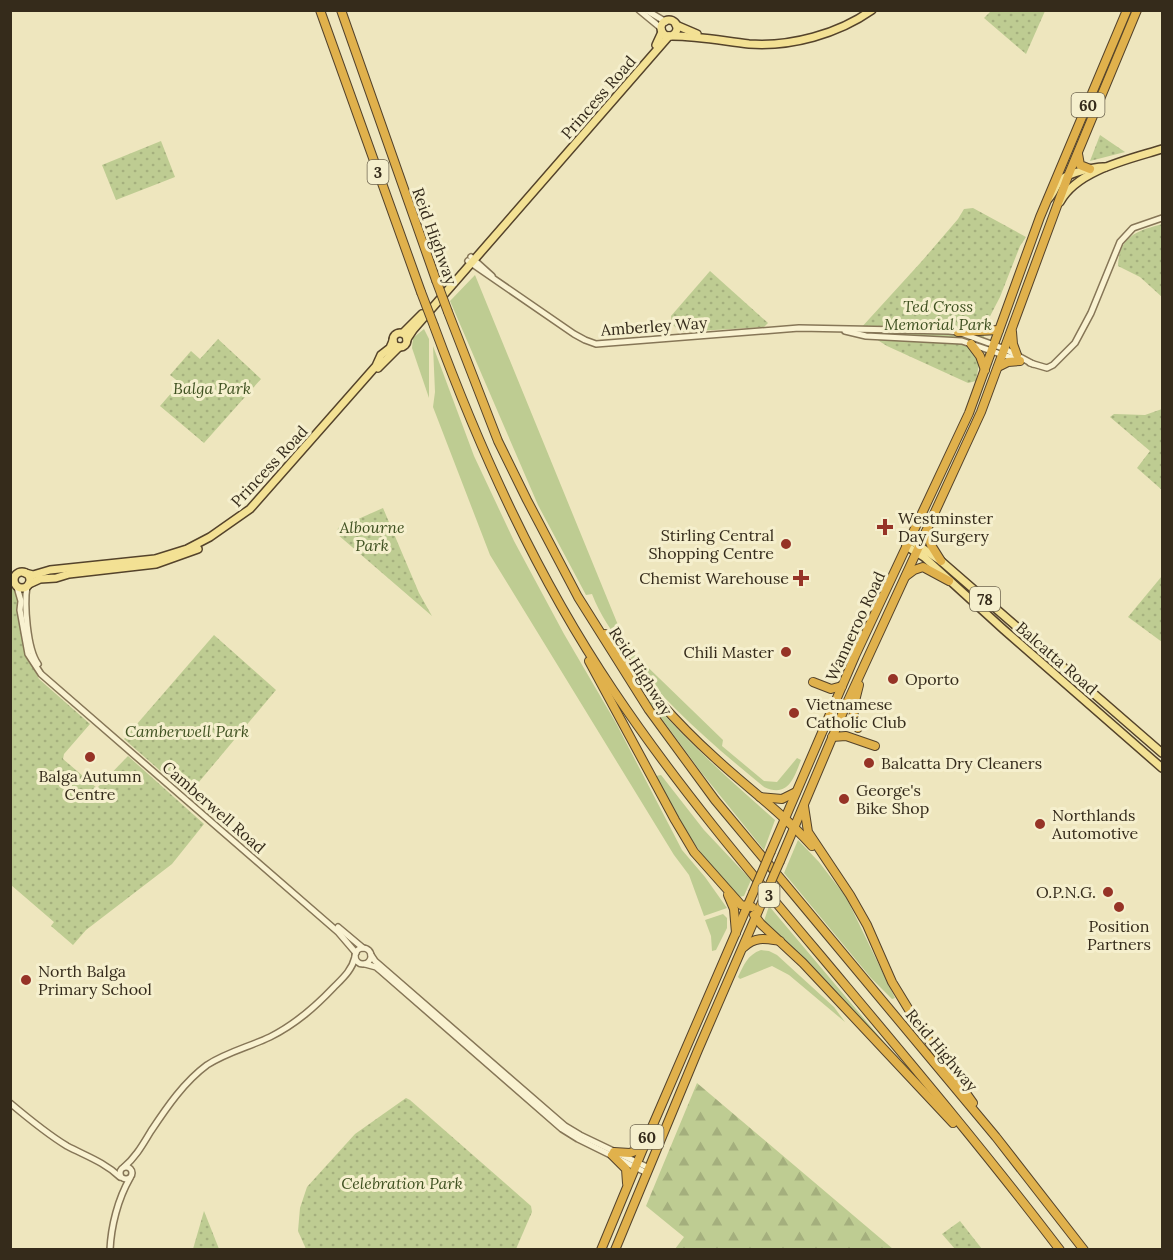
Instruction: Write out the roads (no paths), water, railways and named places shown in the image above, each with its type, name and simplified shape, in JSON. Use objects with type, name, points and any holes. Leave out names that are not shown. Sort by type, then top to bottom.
[{"type":"highway","name":"Reid Highway","points":[[320,10],[421,292],[481,446],[510,509],[571,625],[661,760],[714,829],[984,1153],[1060,1250]]},
{"type":"highway","name":"Reid Highway","points":[[341,10],[436,280],[498,441],[578,597],[649,710],[716,800],[996,1137],[1084,1250]]},
{"type":"highway","name":"Wanneroo Road","points":[[601,1250],[842,686],[969,413],[1048,198],[1127,10]]},
{"type":"highway","name":"Wanneroo Road","points":[[615,1250],[832,737],[981,411],[1068,176],[1137,10]]},
{"type":"highway","points":[[1077,153],[1080,165],[1090,169]]},
{"type":"highway","points":[[958,332],[999,330]]},
{"type":"highway","points":[[998,367],[1019,358],[1012,330]]},
{"type":"highway","points":[[971,344],[980,356],[985,370]]},
{"type":"highway","points":[[926,532],[940,561]]},
{"type":"highway","points":[[905,577],[923,567],[950,581]]},
{"type":"highway","points":[[578,597],[625,661],[660,703],[715,758],[785,819],[837,875]]},
{"type":"highway","points":[[571,625],[603,689],[694,852],[741,905],[763,899]]},
{"type":"highway","points":[[858,728],[853,716],[862,672]]},
{"type":"highway","points":[[813,682],[831,689],[842,686]]},
{"type":"highway","points":[[832,737],[846,736],[875,746]]},
{"type":"highway","points":[[759,796],[781,799],[796,792]]},
{"type":"highway","points":[[804,805],[808,832],[867,925],[892,982],[920,1028],[996,1137]]},
{"type":"highway","points":[[724,888],[734,909],[736,935]]},
{"type":"highway","points":[[751,902],[756,918],[928,1098],[984,1153]]},
{"type":"highway","points":[[743,948],[753,940],[781,942]]},
{"type":"highway","points":[[613,1154],[630,1153],[643,1148]]},
{"type":"highway","points":[[613,1154],[626,1169],[628,1185]]},
{"type":"main road","points":[[666,33],[751,44],[787,41],[837,30],[872,10]]},
{"type":"main road","points":[[666,33],[666,22],[672,21],[676,25],[711,39]]},
{"type":"main road","points":[[666,33],[676,32],[676,25]]},
{"type":"main road","name":"Princess Road","points":[[405,336],[666,33]]},
{"type":"main road","points":[[1055,213],[1070,188],[1078,182],[1105,167],[1162,149]]},
{"type":"main road","points":[[1048,198],[1054,194],[1061,180],[1068,176],[1098,166],[1105,167]]},
{"type":"main road","points":[[395,335],[405,336],[405,346],[396,344],[395,335]]},
{"type":"main road","name":"Princess Road","points":[[25,573],[33,575],[50,570],[155,559],[199,544],[250,509],[376,366],[381,355],[396,344]]},
{"type":"main road","name":"Princess Road","points":[[28,585],[40,579],[51,579],[69,574],[156,564],[188,553],[220,537],[253,512],[396,344]]},
{"type":"main road","name":"Balcatta Road","points":[[908,542],[940,561],[1162,753]]},
{"type":"main road","name":"Balcatta Road","points":[[918,548],[950,581],[1162,768]]},
{"type":"main road","points":[[25,573],[29,579],[28,585],[22,588],[14,586],[13,577],[25,573]]},
{"type":"street","points":[[639,10],[666,33]]},
{"type":"street","points":[[646,10],[666,22]]},
{"type":"street","points":[[993,349],[1047,368],[1059,362],[1083,331],[1120,242],[1133,228],[1162,218]]},
{"type":"street","name":"Amberley Way","points":[[471,260],[574,334],[596,344],[799,328],[958,332],[993,349]]},
{"type":"street","name":"Amberley Way","points":[[837,329],[866,336],[949,339],[993,349]]},
{"type":"street","name":"Camberwell Road","points":[[28,585],[27,617],[32,653],[43,671],[354,943],[363,948]]},
{"type":"street","name":"Camberwell Road","points":[[14,586],[21,600],[20,610],[28,654],[40,674],[338,932],[355,955]]},
{"type":"street","points":[[348,972],[355,955],[363,948],[367,949],[375,961],[565,1126],[613,1154]]},
{"type":"street","points":[[355,955],[357,961],[376,967],[382,972],[562,1129],[578,1139],[648,1170]]},
{"type":"street","points":[[123,1190],[119,1172],[133,1159],[163,1114],[196,1074],[220,1058],[297,1022],[311,1011],[348,972],[364,964],[371,955]]},
{"type":"street","points":[[10,1103],[68,1146],[107,1166],[121,1177],[130,1178]]},
{"type":"street","points":[[110,1250],[110,1238],[123,1190],[130,1178],[133,1159]]},
{"type":"street","points":[[107,1166],[128,1167],[131,1170]]},
{"type":"place","name":"Westminster Day Surgery","points":[[885,527]]},
{"type":"place","name":"Stirling Central Shopping Centre","points":[[786,544]]},
{"type":"place","name":"Chemist Warehouse","points":[[801,578]]},
{"type":"place","name":"Chili Master","points":[[786,652]]},
{"type":"place","name":"Oporto","points":[[893,679]]},
{"type":"place","name":"Vietnamese Catholic Club","points":[[794,713]]},
{"type":"place","name":"Balga Autumn Centre","points":[[90,757]]},
{"type":"place","name":"Balcatta Dry Cleaners","points":[[869,763]]},
{"type":"place","name":"George's Bike Shop","points":[[844,799]]},
{"type":"place","name":"Northlands Automotive","points":[[1040,824]]},
{"type":"place","name":"O.P.N.G.","points":[[1108,892]]},
{"type":"place","name":"Position Partners","points":[[1119,907]]},
{"type":"place","name":"North Balga Primary School","points":[[26,980]]},
{"type":"park label","name":"Ted Cross Memorial Park","points":[[938,315]]},
{"type":"park label","name":"Balga Park","points":[[212,388]]},
{"type":"park label","name":"Albourne Park","points":[[372,536]]},
{"type":"park label","name":"Camberwell Park","points":[[187,731]]},
{"type":"park label","name":"Celebration Park","points":[[402,1183]]}]
